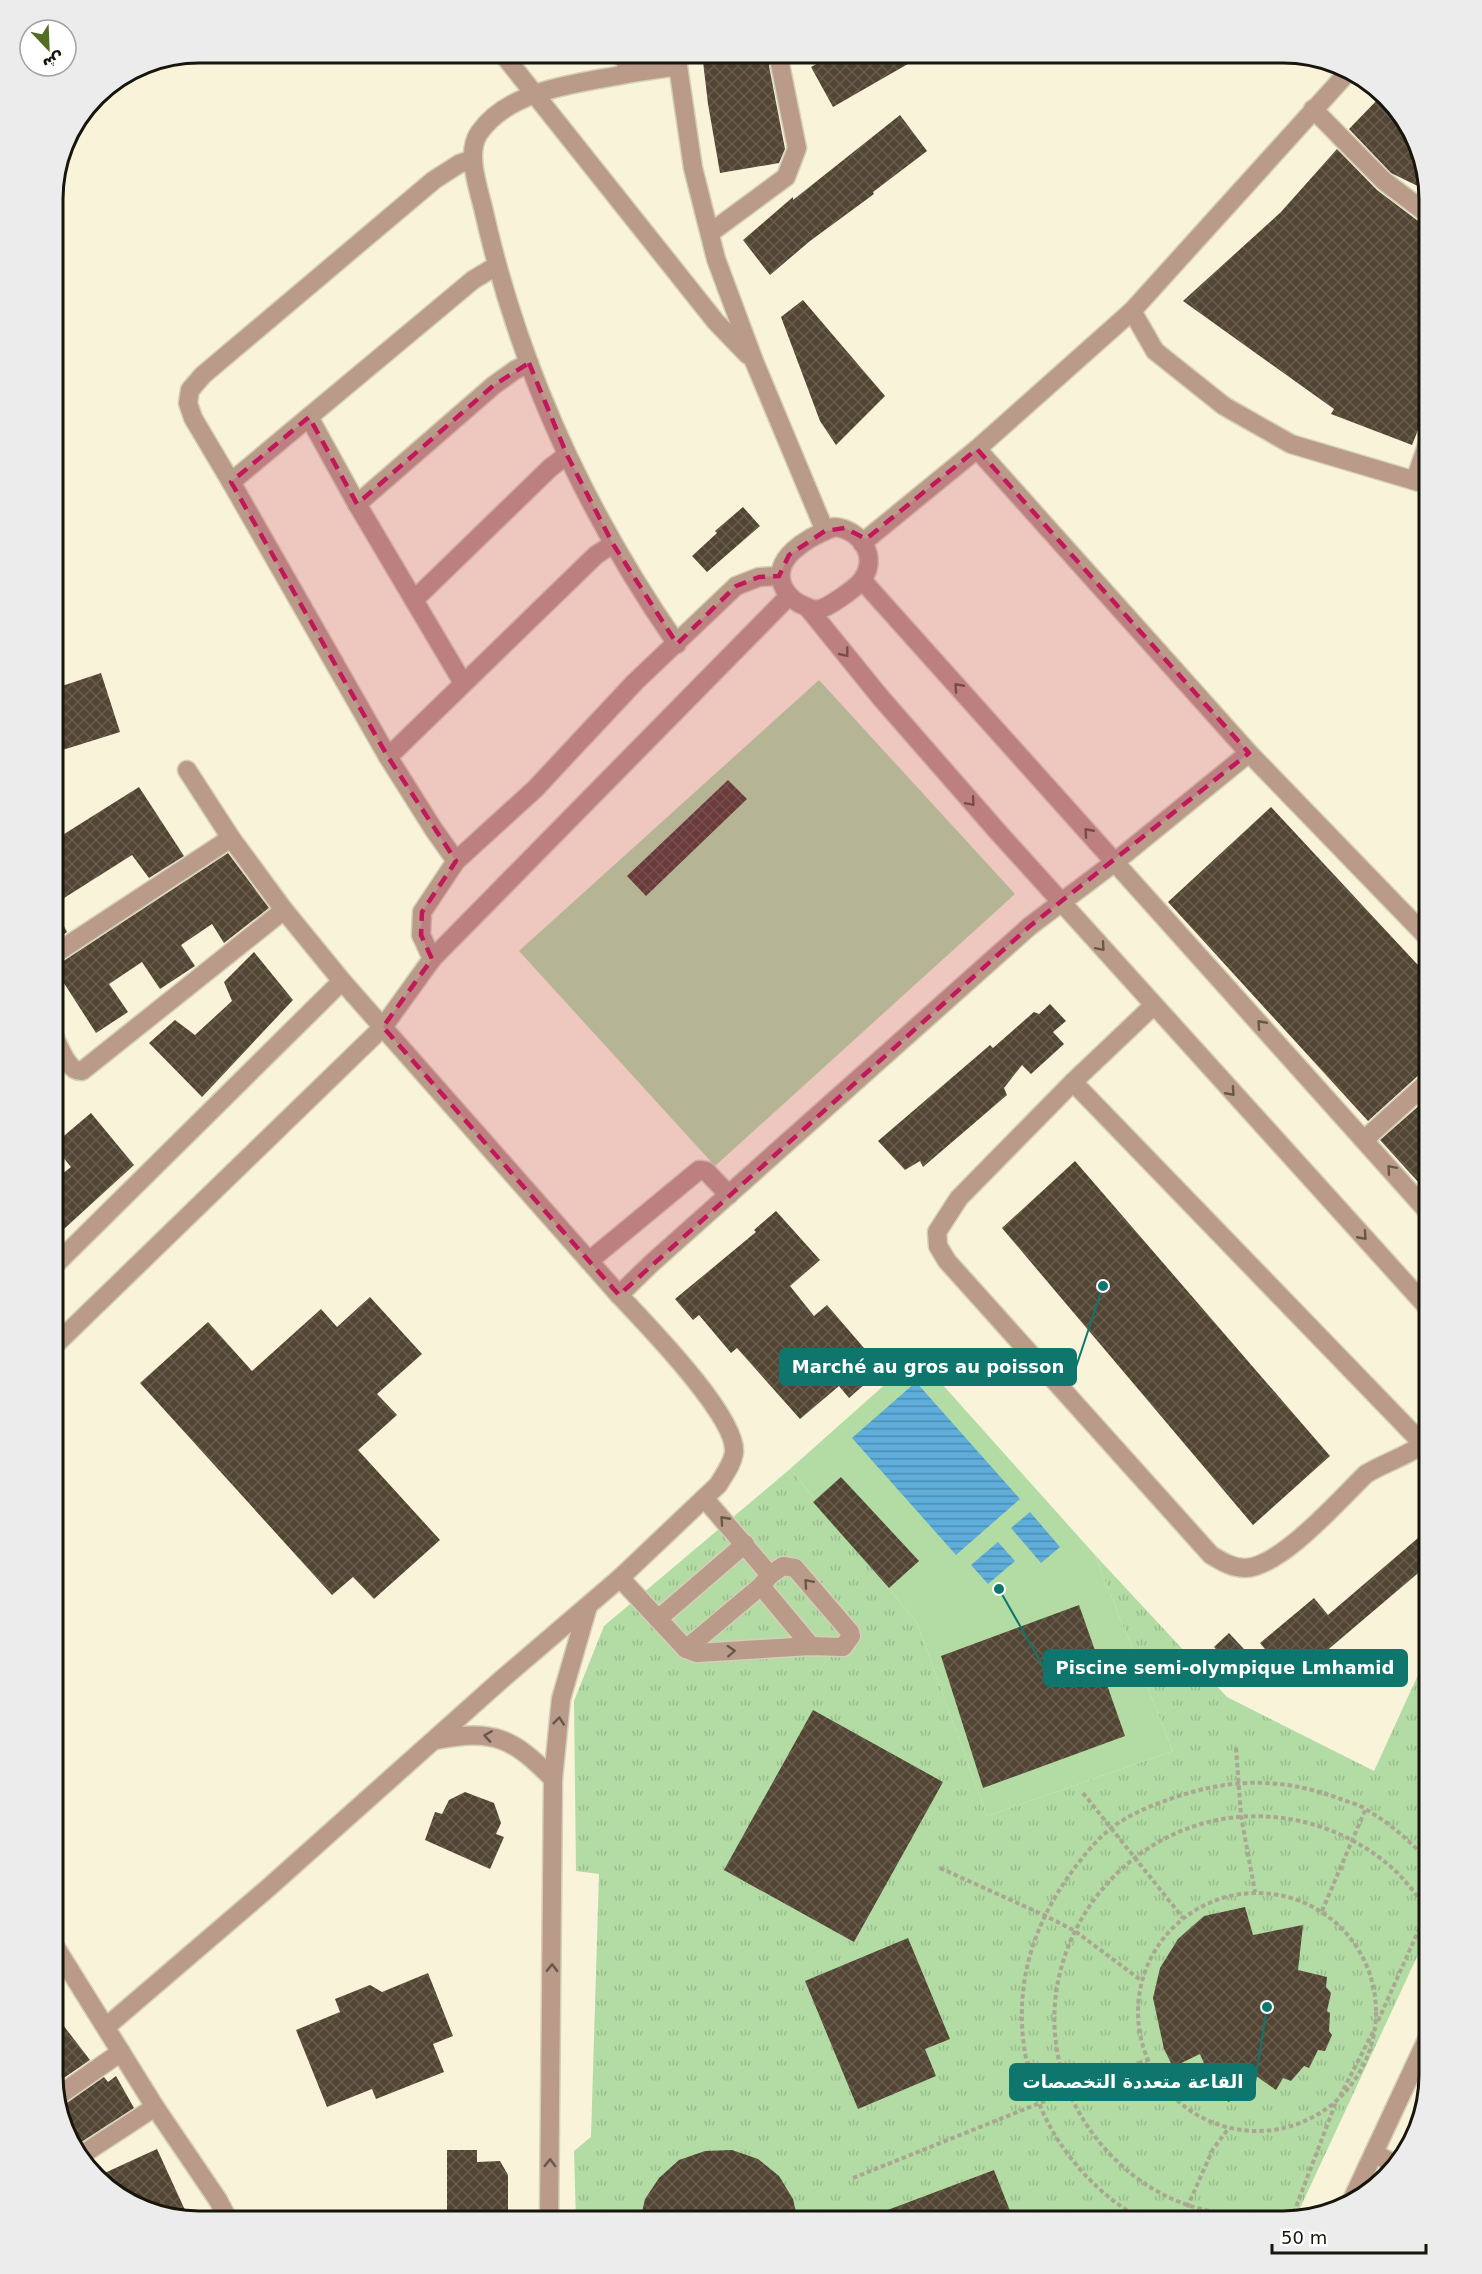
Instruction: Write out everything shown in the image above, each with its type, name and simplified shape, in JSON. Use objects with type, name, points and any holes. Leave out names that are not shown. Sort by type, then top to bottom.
[{"type":"street","points":[[510,63],[716,322],[754,361]]},
{"type":"street","points":[[626,63],[632,73]]},
{"type":"street","points":[[665,63],[632,73],[535,95],[513,103],[492,118],[478,135],[473,159],[496,266],[529,363],[567,455],[613,544],[677,644]]},
{"type":"street","points":[[679,63],[693,168],[716,259],[754,361],[825,531]]},
{"type":"street","points":[[710,233],[786,177],[797,148],[780,63]]},
{"type":"street","points":[[862,543],[977,449],[1132,311],[1343,77]]},
{"type":"street","points":[[1313,109],[1384,181],[1419,207]]},
{"type":"street","points":[[456,861],[388,757],[193,418],[188,403],[190,390],[203,375],[434,180],[459,164],[473,159]]},
{"type":"street","points":[[231,482],[473,280],[496,266]]},
{"type":"street","points":[[1132,311],[1155,351],[1224,406],[1291,444],[1419,482]]},
{"type":"street","points":[[357,504],[494,385],[529,363]]},
{"type":"street","points":[[309,417],[357,504],[463,683]]},
{"type":"street","points":[[977,449],[1249,753],[1419,928]]},
{"type":"street","points":[[414,600],[550,468],[567,455]]},
{"type":"street","points":[[808,608],[819,609],[828,605],[862,580],[868,567],[868,554],[857,534],[845,528],[834,527],[805,542],[789,555],[784,561],[779,576],[789,596],[808,608],[881,698],[998,832],[1063,902],[1153,1006],[1419,1297]]},
{"type":"street","points":[[388,757],[596,555],[613,544]]},
{"type":"street","points":[[432,959],[421,935],[422,912],[456,861],[535,789],[635,682],[736,586],[759,577],[779,576]]},
{"type":"street","points":[[862,580],[1419,1200]]},
{"type":"street","points":[[63,1337],[383,1027],[432,959],[789,596]]},
{"type":"street","points":[[619,1295],[1030,926],[1115,862],[1249,753]]},
{"type":"street","points":[[106,2027],[124,2014],[621,1578],[705,1499],[729,1468],[734,1452],[728,1427],[708,1398],[342,981],[284,910],[231,838],[188,770]]},
{"type":"street","points":[[63,949],[231,838]]},
{"type":"street","points":[[63,1053],[70,1067],[77,1072],[82,1071],[284,910]]},
{"type":"street","points":[[63,1257],[342,981]]},
{"type":"street","points":[[1153,1006],[1073,1082],[959,1198],[937,1232],[938,1246],[947,1261],[1211,1555],[1228,1565],[1246,1568],[1267,1562],[1286,1551],[1366,1474],[1419,1447]]},
{"type":"street","points":[[1073,1082],[1419,1434]]},
{"type":"street","points":[[1365,1139],[1419,1091]]},
{"type":"street","points":[[589,1261],[699,1170],[706,1171],[729,1196]]},
{"type":"street","points":[[705,1499],[745,1544],[766,1581],[811,1646]]},
{"type":"street","points":[[658,1619],[745,1544]]},
{"type":"street","points":[[621,1578],[686,1650],[696,1653],[811,1646],[842,1648],[851,1636],[795,1568],[783,1566],[686,1650]]},
{"type":"street","points":[[549,2211],[553,1779],[561,1699],[588,1605]]},
{"type":"street","points":[[436,1740],[459,1735],[495,1736],[531,1756],[553,1779]]},
{"type":"street","points":[[63,1960],[224,2211]]},
{"type":"street","points":[[64,2092],[121,2052]]},
{"type":"street","points":[[1357,2189],[1419,2058]]},
{"type":"street","points":[[87,2152],[155,2107]]},
{"type":"street","points":[[1374,2153],[1388,2161]]},
{"type":"street","points":[[218,2200],[228,2211]]},
{"type":"path","points":[[1236,1748],[1241,1816],[1255,1892]]},
{"type":"path","points":[[1130,2211],[1105,2194],[1072,2162],[1047,2123],[1030,2080],[1022,2035],[1022,1988],[1032,1943],[1051,1900],[1078,1863],[1110,1829],[1151,1806],[1202,1788],[1256,1782],[1310,1788],[1366,1808],[1406,1837],[1419,1851]]},
{"type":"path","points":[[1083,1792],[1110,1829],[1183,1918]]},
{"type":"path","points":[[1322,1911],[1366,1808]]},
{"type":"path","points":[[1209,2211],[1175,2201],[1142,2182],[1112,2157],[1088,2127],[1069,2091],[1059,2056],[1054,2018],[1058,1980],[1069,1943],[1086,1908],[1110,1878],[1134,1857],[1185,1828],[1241,1816],[1287,1817],[1336,1831],[1381,1857],[1419,1898]]},
{"type":"path","points":[[940,1868],[1075,1931],[1142,1981]]},
{"type":"path","points":[[1255,1892],[1278,1894],[1301,1901],[1322,1911],[1347,1932],[1365,1960],[1376,1991],[1377,2024],[1367,2061],[1350,2088],[1336,2102],[1313,2118],[1286,2128],[1257,2132],[1229,2128],[1203,2119],[1180,2104],[1161,2084],[1147,2060],[1139,2034],[1138,2007],[1142,1981],[1156,1950],[1165,1936],[1183,1918],[1205,1904],[1229,1896],[1255,1892]]},
{"type":"path","points":[[1294,2210],[1336,2102],[1377,2024],[1419,1931]]},
{"type":"path","points":[[853,2178],[1147,2060]]},
{"type":"path","points":[[1186,2211],[1214,2150],[1229,2128]]},
{"type":"highlighted area","points":[[529,363],[567,455],[613,544],[677,644],[736,586],[759,577],[779,576],[789,555],[825,531],[845,528],[866,539],[977,449],[1249,753],[1030,926],[619,1295],[383,1027],[432,959],[421,935],[422,912],[456,861],[388,757],[231,482],[309,417],[357,504],[494,385]]},
{"type":"green space","points":[[819,680],[1015,894],[715,1166],[519,951]]},
{"type":"green space","points":[[917,1356],[1095,1555],[1173,1751],[987,1816],[917,1623],[790,1469]]},
{"type":"green space","points":[[790,1469],[917,1623],[987,1816],[1173,1751],[1095,1555],[1227,1697],[1374,1771],[1419,1673],[1419,1952],[1299,2210],[576,2211],[574,2151],[591,2137],[599,1874],[576,1871],[574,1701],[604,1626]]},
{"type":"water","points":[[916,1382],[1020,1499],[956,1555],[852,1438]]},
{"type":"water","points":[[1030,1512],[1060,1547],[1041,1563],[1011,1528]]},
{"type":"water","points":[[998,1542],[1015,1561],[988,1584],[971,1565]]},
{"type":"building","points":[[703,63],[770,63],[785,149],[779,163],[720,173]]},
{"type":"building","points":[[818,63],[910,63],[833,107],[811,67]]},
{"type":"building","points":[[1376,101],[1391,116],[1409,147],[1418,186],[1391,173],[1349,129]]},
{"type":"building","points":[[900,115],[927,151],[810,241],[770,275],[743,240],[793,197],[793,200]]},
{"type":"building","points":[[1337,149],[1377,190],[1419,222],[1419,428],[1412,445],[1331,414],[1334,409],[1183,301],[1281,212]]},
{"type":"building","points":[[803,300],[885,396],[836,445],[820,421],[781,317]]},
{"type":"building","points":[[743,507],[760,526],[707,572],[692,556],[717,533],[715,531]]},
{"type":"building","points":[[101,673],[120,732],[63,750],[63,686]]},
{"type":"building","points":[[728,780],[747,799],[646,896],[627,876]]},
{"type":"building","points":[[139,787],[184,856],[149,878],[132,855],[63,899],[63,835]]},
{"type":"building","points":[[1271,807],[1419,966],[1419,1075],[1368,1121],[1168,902]]},
{"type":"building","points":[[228,853],[269,908],[224,943],[212,924],[181,945],[195,966],[160,989],[142,962],[109,984],[128,1012],[96,1033],[63,982],[63,961]]},
{"type":"building","points":[[254,952],[293,1000],[202,1097],[149,1043],[175,1020],[195,1035],[232,1001],[224,982]]},
{"type":"building","points":[[1050,1004],[1066,1021],[1053,1032],[1064,1044],[1031,1074],[1022,1065],[1004,1088],[1007,1095],[923,1167],[920,1161],[905,1170],[878,1141],[990,1045],[993,1048],[1034,1012],[1039,1014]]},
{"type":"building","points":[[1419,1106],[1419,1183],[1380,1140]]},
{"type":"building","points":[[91,1113],[134,1165],[63,1230],[63,1173],[71,1167],[63,1157],[63,1137]]},
{"type":"building","points":[[1075,1161],[1330,1456],[1253,1525],[1002,1228]]},
{"type":"building","points":[[776,1211],[820,1260],[790,1286],[814,1316],[827,1305],[882,1369],[849,1398],[839,1386],[800,1419],[737,1348],[731,1353],[699,1315],[693,1320],[675,1299],[756,1232],[754,1230]]},
{"type":"building","points":[[370,1297],[422,1354],[377,1394],[397,1415],[358,1450],[440,1540],[374,1599],[353,1577],[332,1595],[140,1383],[208,1322],[252,1371],[321,1309],[337,1327]]},
{"type":"building","points":[[841,1477],[919,1561],[889,1588],[813,1502]]},
{"type":"building","points":[[1419,1539],[1419,1572],[1291,1681],[1260,1643],[1314,1598],[1328,1615]]},
{"type":"building","points":[[1079,1605],[1125,1736],[983,1788],[941,1656]]},
{"type":"building","points":[[1229,1633],[1257,1663],[1241,1677],[1214,1647]]},
{"type":"building","points":[[813,1710],[943,1782],[854,1942],[724,1870]]},
{"type":"building","points":[[465,1792],[494,1803],[501,1823],[496,1834],[504,1837],[490,1869],[425,1840],[435,1812],[442,1814],[449,1800]]},
{"type":"building","points":[[1245,1907],[1253,1935],[1303,1925],[1298,1970],[1327,1977],[1326,1987],[1331,1993],[1327,2011],[1330,2013],[1329,2031],[1332,2035],[1325,2051],[1318,2050],[1309,2068],[1304,2066],[1291,2081],[1283,2078],[1276,2090],[1252,2073],[1229,2102],[1218,2096],[1200,2054],[1173,2067],[1164,2049],[1153,1998],[1160,1968],[1178,1939],[1204,1916]]},
{"type":"building","points":[[908,1938],[950,2039],[925,2049],[936,2076],[858,2109],[805,1981]]},
{"type":"building","points":[[428,1973],[453,2036],[433,2044],[444,2072],[376,2099],[372,2089],[327,2107],[296,2030],[340,2012],[335,1999],[370,1985],[382,1992]]},
{"type":"building","points":[[63,2025],[90,2060],[63,2078]]},
{"type":"building","points":[[116,2076],[134,2108],[81,2142],[73,2127],[66,2103],[104,2077],[108,2082]]},
{"type":"building","points":[[157,2149],[185,2210],[155,2204],[139,2197],[123,2188],[105,2173]]},
{"type":"building","points":[[447,2150],[477,2150],[477,2162],[500,2161],[508,2175],[508,2211],[447,2211]]},
{"type":"building","points":[[732,2150],[758,2159],[779,2176],[793,2199],[796,2211],[642,2211],[645,2199],[659,2178],[679,2160],[705,2151]]},
{"type":"building","points":[[994,2170],[1010,2211],[885,2211]]},
{"type":"place","name":"Marché au gros au poisson","points":[[1103,1286]]},
{"type":"place","name":"Piscine semi-olympique Lmhamid","points":[[999,1589]]},
{"type":"place","name":"القاعة متعددة التخصصات","points":[[1267,2007]]}]
